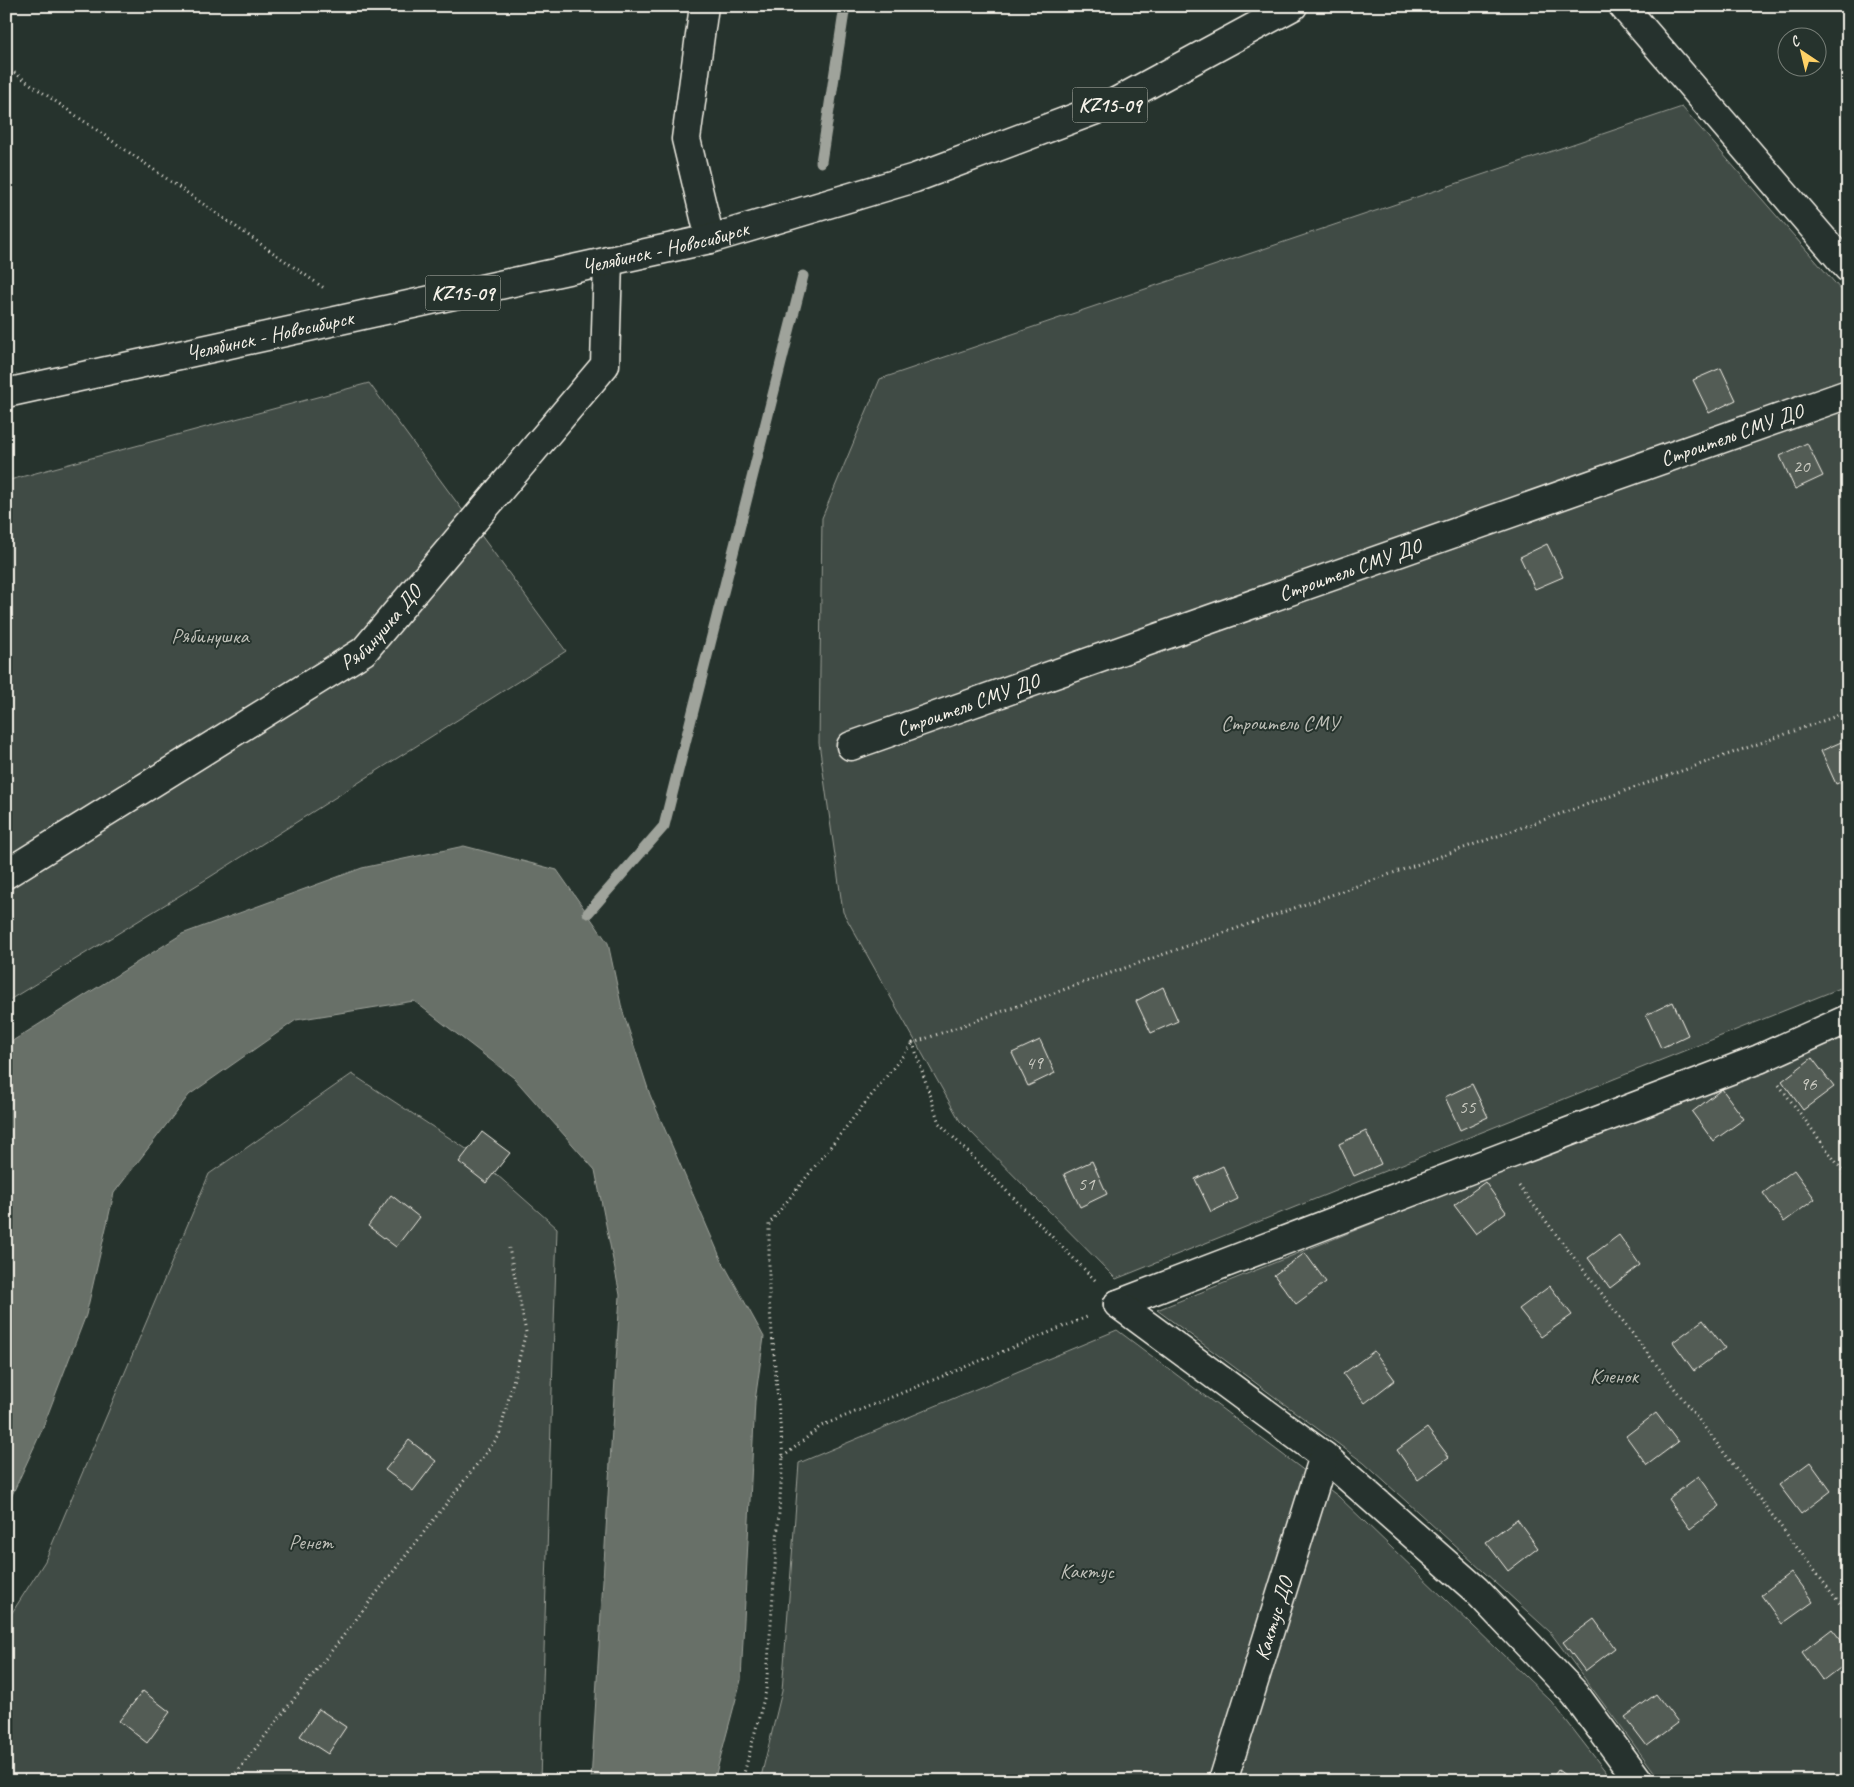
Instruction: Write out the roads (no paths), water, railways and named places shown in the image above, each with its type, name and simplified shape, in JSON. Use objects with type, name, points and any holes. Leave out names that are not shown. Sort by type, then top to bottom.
[{"type":"main road","points":[[704,6],[686,139],[710,239]]},
{"type":"main road","name":"Челябинск - Новосибирск","points":[[6,393],[710,239],[915,178],[1112,104],[1293,6]]},
{"type":"main road","points":[[1623,6],[1848,268]]},
{"type":"main road","name":"Рябинушка ДО","points":[[6,874],[364,651],[605,365],[608,261]]},
{"type":"main road","name":"Строитель СМУ ДО","points":[[852,746],[1848,394]]},
{"type":"main road","points":[[1639,1781],[1575,1694],[1476,1590],[1324,1456],[1118,1304],[1759,1058],[1848,1019]]},
{"type":"main road","name":"Кактус ДО","points":[[1223,1781],[1324,1456]]},
{"type":"waterway","points":[[821,162],[845,6]]},
{"type":"waterway","points":[[588,913],[664,826],[803,276]]},
{"type":"park label","name":"Рябинушка","points":[[210,636]]},
{"type":"park label","name":"Строитель СМУ","points":[[1280,723]]},
{"type":"park label","name":"Кленок","points":[[1614,1376]]},
{"type":"park label","name":"Ренет","points":[[311,1542]]},
{"type":"park label","name":"Кактус","points":[[1087,1571]]}]
